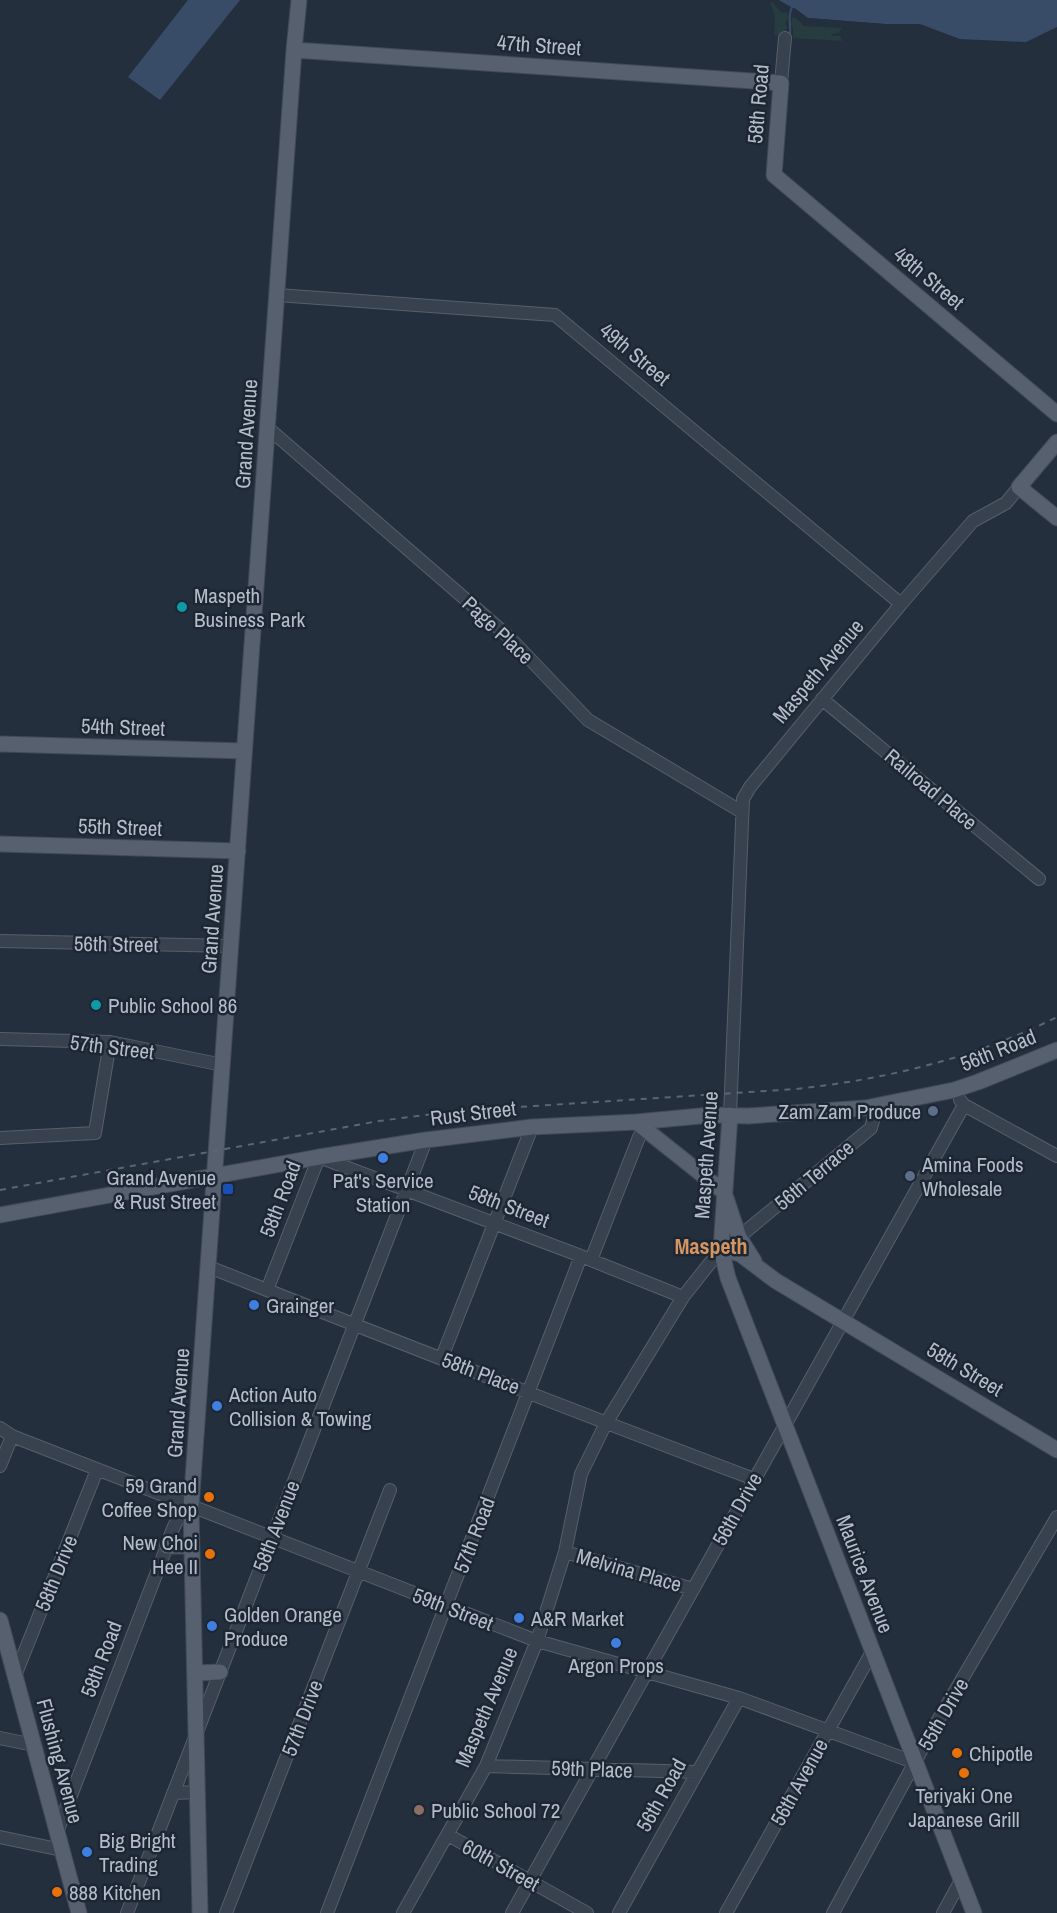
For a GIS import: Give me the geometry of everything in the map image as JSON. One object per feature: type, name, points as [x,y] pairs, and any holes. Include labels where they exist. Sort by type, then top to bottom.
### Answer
[{"type":"main road","name":"Grand Avenue","points":[[200,1913],[192,1507],[299,0]]},
{"type":"main road","name":"47th Street","points":[[294,50],[781,83]]},
{"type":"main road","name":"58th Road","points":[[774,175],[781,83]]},
{"type":"main road","name":"48th Street","points":[[774,175],[1057,414]]},
{"type":"main road","name":"Maspeth Avenue","points":[[1019,487],[1057,442]]},
{"type":"main road","points":[[1019,487],[1057,518]]},
{"type":"main road","name":"54th Street","points":[[0,744],[244,751]]},
{"type":"main road","name":"55th Street","points":[[0,844],[238,851]]},
{"type":"main road","name":"56th Road","points":[[954,1090],[1057,1050]]},
{"type":"main road","name":"Rust Street","points":[[0,1215],[215,1175],[426,1140],[532,1127],[611,1123],[638,1129],[711,1115],[865,1108],[954,1090]]},
{"type":"main road","name":"Maspeth Avenue","points":[[721,1249],[730,1115]]},
{"type":"main road","points":[[638,1129],[673,1152],[724,1192]]},
{"type":"main road","name":"58th Street","points":[[724,1192],[740,1237],[759,1268]]},
{"type":"main road","name":"58th Street","points":[[721,1249],[740,1254],[776,1281],[1057,1450]]},
{"type":"main road","name":"Maurice Avenue","points":[[721,1249],[728,1278],[784,1425],[974,1913]]},
{"type":"main road","points":[[167,1546],[192,1546]]},
{"type":"main road","name":"Flushing Avenue","points":[[0,1620],[79,1913]]},
{"type":"main road","points":[[195,1673],[220,1672]]},
{"type":"street","name":"58th Road","points":[[781,83],[785,38]]},
{"type":"street","name":"49th Street","points":[[277,295],[555,315],[902,604]]},
{"type":"street","name":"Page Place","points":[[268,428],[509,637],[588,720],[742,812]]},
{"type":"street","name":"Maspeth Avenue","points":[[730,1115],[744,799],[750,787],[822,699],[973,521],[1006,503],[1019,487]]},
{"type":"street","name":"Railroad Place","points":[[822,699],[1039,879]]},
{"type":"street","name":"56th Street","points":[[0,941],[232,946]]},
{"type":"street","name":"57th Street","points":[[0,1039],[110,1042],[223,1065]]},
{"type":"street","points":[[0,1138],[94,1133],[110,1042]]},
{"type":"street","points":[[954,1090],[963,1105],[1057,1156]]},
{"type":"street","name":"56th Drive","points":[[512,1913],[963,1105]]},
{"type":"street","name":"56th Terrace","points":[[740,1237],[871,1128],[878,1106]]},
{"type":"street","points":[[442,1358],[532,1127]]},
{"type":"street","name":"57th Road","points":[[327,1913],[529,1391],[638,1129]]},
{"type":"street","name":"58th Avenue","points":[[127,1913],[426,1140]]},
{"type":"street","name":"58th Road","points":[[267,1290],[319,1157]]},
{"type":"street","name":"58th Street","points":[[319,1157],[586,1258],[682,1297]]},
{"type":"street","name":"Maspeth Avenue","points":[[403,1913],[486,1766],[537,1641],[565,1552],[581,1474],[606,1423],[682,1297],[721,1249]]},
{"type":"street","name":"58th Place","points":[[209,1267],[754,1479]]},
{"type":"street","name":"59th Street","points":[[0,1428],[12,1436],[97,1470],[537,1641],[739,1698],[916,1763]]},
{"type":"street","points":[[0,1466],[12,1436]]},
{"type":"street","name":"58th Drive","points":[[15,1676],[97,1470]]},
{"type":"street","name":"57th Drive","points":[[226,1913],[390,1490]]},
{"type":"street","name":"58th Road","points":[[57,1832],[171,1534],[180,1514],[192,1507]]},
{"type":"street","name":"55th Drive","points":[[833,1913],[934,1727],[1057,1517]]},
{"type":"street","name":"Melvina Place","points":[[565,1552],[693,1588]]},
{"type":"street","name":"56th Avenue","points":[[726,1913],[872,1652]]},
{"type":"street","name":"56th Road","points":[[619,1913],[739,1698]]},
{"type":"street","points":[[0,1738],[34,1745]]},
{"type":"street","name":"59th Place","points":[[486,1766],[698,1772]]},
{"type":"street","points":[[173,1793],[197,1792]]},
{"type":"street","name":"60th Street","points":[[448,1835],[586,1913]]},
{"type":"street","points":[[0,1836],[62,1850]]},
{"type":"street","points":[[943,1913],[962,1880]]},
{"type":"green space","points":[[772,2],[782,13],[787,12],[784,37],[774,35],[774,14],[770,3]]},
{"type":"green space","points":[[792,17],[804,26],[842,28],[838,33],[831,34],[840,36],[842,41],[793,38]]},
{"type":"water","points":[[188,0],[240,0],[160,100],[128,77]]},
{"type":"water","points":[[779,0],[1057,0],[1057,27],[1026,42],[960,39],[920,24],[885,24],[808,18]]},
{"type":"pier","points":[[776,0],[796,9],[808,18],[885,24],[883,27],[807,21]]},
{"type":"waterway","points":[[788,37],[790,35],[790,12],[793,5]]},
{"type":"railway","points":[[0,1190],[379,1121],[457,1111],[830,1085],[930,1065],[994,1044],[1057,1017]]},
{"type":"place","name":"Maspeth Business Park","points":[[182,607]]},
{"type":"place","name":"Public School 86","points":[[96,1005]]},
{"type":"place","name":"Zam Zam Produce","points":[[933,1111]]},
{"type":"place","name":"Pat's Service Station","points":[[383,1158]]},
{"type":"place","name":"Amina Foods Wholesale","points":[[910,1176]]},
{"type":"place","name":"Grand Avenue & Rust Street","points":[[228,1189]]},
{"type":"place","name":"Grainger","points":[[254,1305]]},
{"type":"place","name":"Action Auto Collision & Towing","points":[[217,1406]]},
{"type":"place","name":"59 Grand Coffee Shop","points":[[209,1497]]},
{"type":"place","name":"New Choi Hee II","points":[[210,1554]]},
{"type":"place","name":"A&R Market","points":[[519,1618]]},
{"type":"place","name":"Golden Orange Produce","points":[[212,1626]]},
{"type":"place","name":"Argon Props","points":[[616,1643]]},
{"type":"place","name":"Chipotle","points":[[957,1753]]},
{"type":"place","name":"Teriyaki One Japanese Grill","points":[[964,1773]]},
{"type":"place","name":"Public School 72","points":[[419,1810]]},
{"type":"place","name":"Big Bright Trading","points":[[87,1852]]},
{"type":"place","name":"888 Kitchen","points":[[57,1892]]},
{"type":"district","name":"Maspeth","points":[[711,1246]]}]
